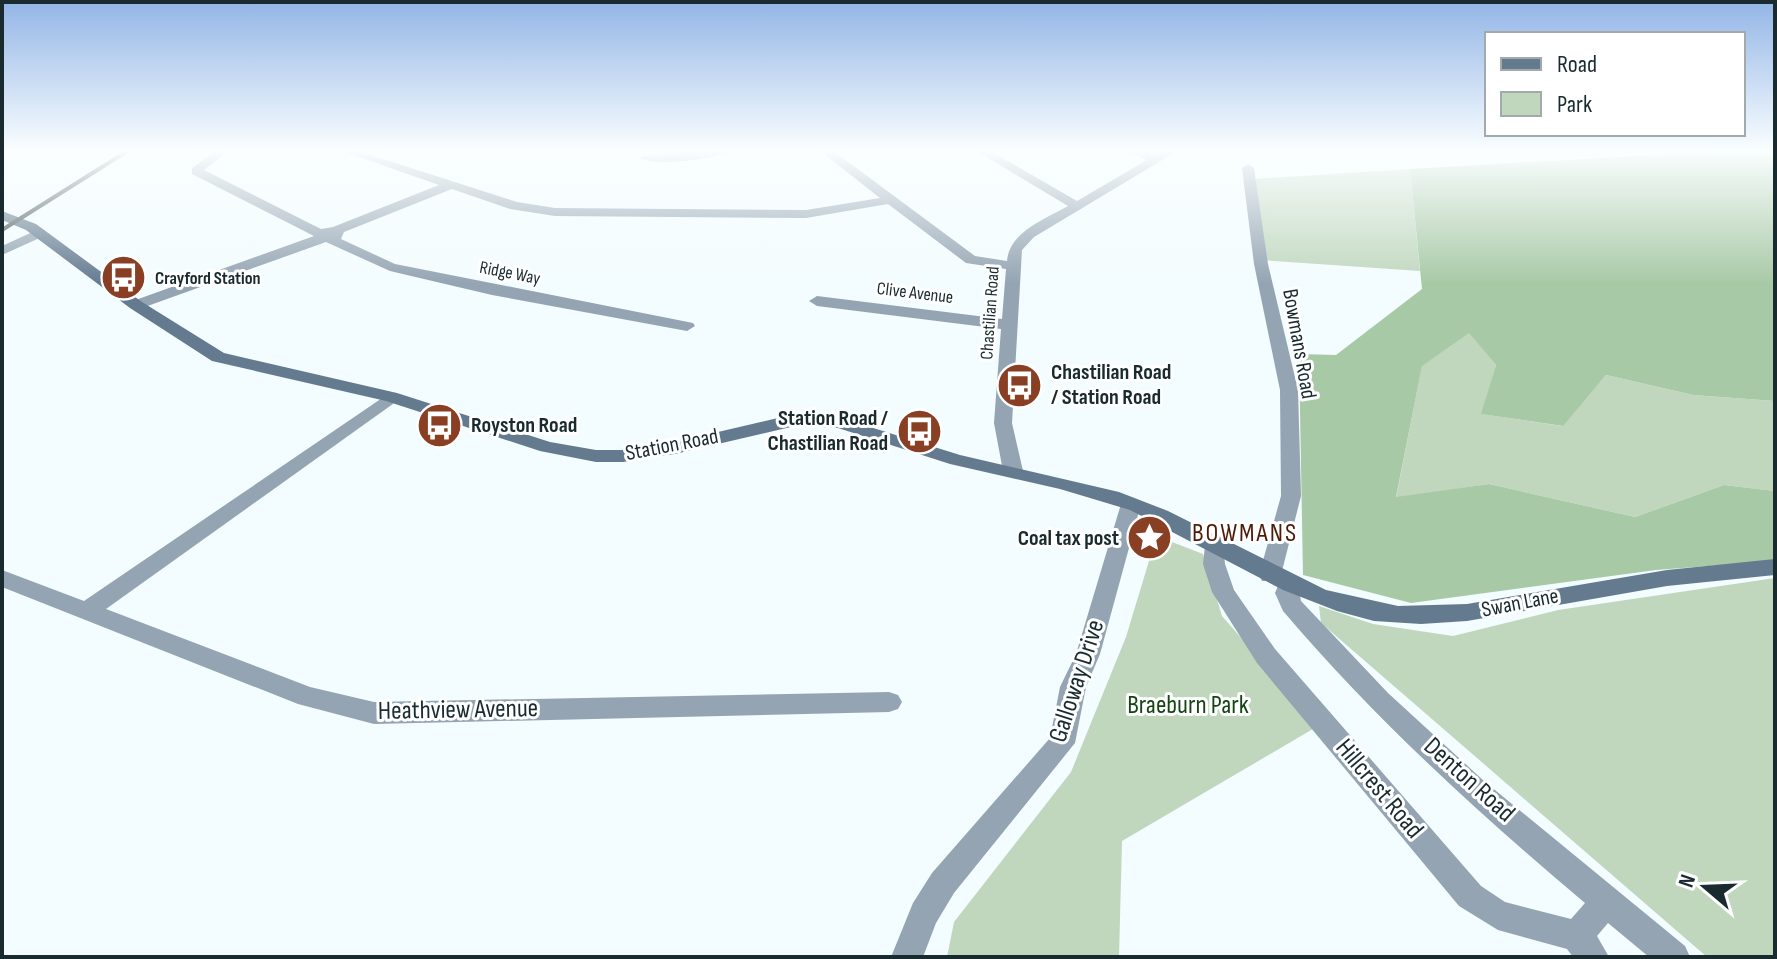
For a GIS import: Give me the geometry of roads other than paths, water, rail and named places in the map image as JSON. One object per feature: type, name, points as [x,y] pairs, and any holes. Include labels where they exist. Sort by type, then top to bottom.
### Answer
[{"type":"street","name":"Ridge Way","points":[[243,195],[390,267],[492,290],[687,326]]},
{"type":"street","points":[[136,305],[325,236],[427,195]]},
{"type":"street","points":[[481,195],[526,209],[555,212],[806,214],[894,199]]},
{"type":"street","points":[[888,195],[971,260],[1014,266]]},
{"type":"street","points":[[1058,195],[1077,206]]},
{"type":"street","name":"Chastilian Road","points":[[1013,471],[1003,423],[1015,249],[1029,234],[1096,195]]},
{"type":"street","name":"Bowmans Road","points":[[1252,195],[1261,264],[1289,390],[1291,496],[1280,580]]},
{"type":"street","name":"Station Road","points":[[2,215],[35,230],[136,305],[218,357],[391,397],[547,447],[596,456],[650,453],[771,424],[817,418],[855,424],[956,459],[1013,471],[1131,504],[1214,542],[1280,580]]},
{"type":"street","points":[[2,251],[35,230]]},
{"type":"street","name":"Clive Avenue","points":[[817,301],[1008,325]]},
{"type":"street","points":[[85,612],[391,397]]},
{"type":"street","name":"Galloway Drive","points":[[907,957],[924,914],[943,883],[1065,738],[1073,687],[1088,654],[1131,504]]},
{"type":"street","name":"Hillcrest Road","points":[[1214,542],[1214,564],[1223,592],[1266,656],[1470,896],[1498,915],[1585,947],[1607,901]]},
{"type":"street","name":"Swan Lane","points":[[1280,580],[1374,612],[1439,616],[1609,587],[1775,567]]},
{"type":"street","name":"Heathview Avenue","points":[[2,578],[307,697],[374,713],[889,702]]},
{"type":"street","name":"Denton Road","points":[[1280,580],[1291,605],[1447,763],[1674,957]]},
{"type":"railway","points":[[2,230],[58,195]]},
{"type":"place","name":"Crayford Station","points":[[124,278]]},
{"type":"place","name":"Chastilian Road / Station Road","points":[[1020,385]]},
{"type":"place","name":"Royston Road","points":[[440,425]]},
{"type":"place","name":"Station Road / Chastilian Road","points":[[919,431]]},
{"type":"place","name":"Coal tax post","points":[[1150,538]]},
{"type":"district","name":"BOWMANS","points":[[1245,533]]},
{"type":"park label","name":"Braeburn Park","points":[[1188,705]]}]
